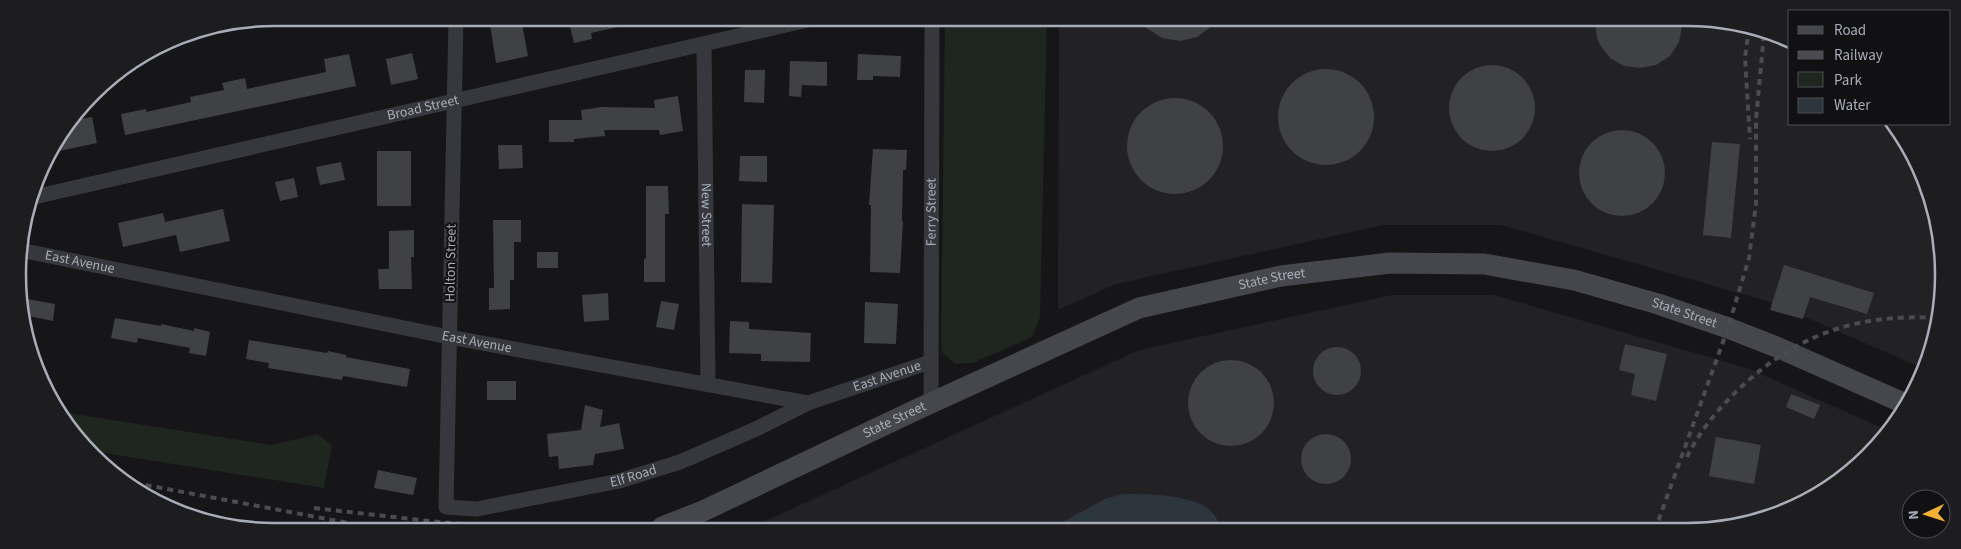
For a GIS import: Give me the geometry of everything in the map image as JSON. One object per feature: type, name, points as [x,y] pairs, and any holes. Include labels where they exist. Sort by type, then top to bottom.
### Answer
[{"type":"street","name":"Holton Street","points":[[446,507],[456,26]]},
{"type":"street","name":"Broad Street","points":[[39,196],[783,26]]},
{"type":"street","name":"Ferry Street","points":[[931,403],[932,26]]},
{"type":"street","name":"New Street","points":[[704,45],[708,384]]},
{"type":"street","name":"East Avenue","points":[[27,252],[449,337],[808,403],[930,362]]},
{"type":"street","name":"State Street","points":[[672,523],[703,511],[931,403],[1139,308],[1281,276],[1390,263],[1484,264],[1574,280],[1658,304],[1728,328],[1900,401]]},
{"type":"street","name":"Elf Road","points":[[446,507],[477,508],[618,481],[680,462],[756,429],[808,403]]},
{"type":"shaded area","points":[[1059,26],[1686,26],[1719,28],[1766,39],[1788,48],[1788,125],[1884,125],[1901,150],[1922,195],[1933,242],[1935,274],[1930,323],[1917,366],[1773,303],[1501,225],[1383,225],[1116,284],[1058,310]]},
{"type":"shaded area","points":[[1392,295],[1494,295],[1747,368],[1882,428],[1850,461],[1811,489],[1766,510],[1719,521],[1686,523],[761,523],[1139,350]]},
{"type":"green space","points":[[945,26],[1047,26],[1040,317],[1032,337],[973,363],[955,364],[942,352]]},
{"type":"green space","points":[[69,413],[272,445],[317,434],[332,445],[324,488],[102,453]]},
{"type":"water","points":[[1123,494],[1149,494],[1180,498],[1207,508],[1215,516],[1217,523],[1061,523],[1105,499]]},
{"type":"building","points":[[490,26],[522,26],[528,56],[496,63]]},
{"type":"building","points":[[570,26],[622,26],[591,33],[592,39],[574,43]]},
{"type":"building","points":[[1143,26],[1212,26],[1197,37],[1180,41],[1162,38]]},
{"type":"building","points":[[1596,26],[1682,26],[1679,42],[1670,56],[1656,65],[1640,68],[1624,66],[1610,58],[1597,38]]},
{"type":"building","points":[[412,53],[418,79],[391,85],[386,59]]},
{"type":"building","points":[[349,54],[356,86],[125,135],[121,114],[146,109],[146,112],[191,102],[190,97],[224,90],[222,83],[245,78],[247,89],[326,72],[324,59]]},
{"type":"building","points":[[858,54],[901,56],[900,77],[873,76],[873,80],[857,80]]},
{"type":"building","points":[[790,61],[827,62],[827,86],[802,85],[801,97],[789,96]]},
{"type":"building","points":[[1484,65],[1500,65],[1509,68],[1523,77],[1532,91],[1535,108],[1532,125],[1523,139],[1509,148],[1500,151],[1484,151],[1468,144],[1456,132],[1449,116],[1449,100],[1456,84],[1468,72]]},
{"type":"building","points":[[1326,69],[1344,73],[1360,83],[1370,99],[1374,117],[1370,135],[1360,151],[1344,161],[1326,165],[1308,161],[1292,151],[1282,135],[1278,117],[1282,99],[1292,83],[1308,73]]},
{"type":"building","points":[[745,70],[765,70],[764,103],[744,102]]},
{"type":"building","points":[[678,96],[683,131],[660,135],[659,130],[604,130],[605,136],[574,139],[574,142],[549,142],[549,120],[582,120],[581,110],[602,107],[655,108],[654,100]]},
{"type":"building","points":[[1175,98],[1193,102],[1209,112],[1219,128],[1223,146],[1219,164],[1209,180],[1193,190],[1175,194],[1157,190],[1141,180],[1131,164],[1127,146],[1131,128],[1141,112],[1157,102]]},
{"type":"building","points":[[92,117],[97,143],[59,151],[68,137],[81,119]]},
{"type":"building","points":[[1614,130],[1630,130],[1639,133],[1653,142],[1662,156],[1665,173],[1662,190],[1653,204],[1639,213],[1630,216],[1614,216],[1598,209],[1586,197],[1579,181],[1579,165],[1586,149],[1598,137]]},
{"type":"building","points":[[1712,142],[1740,144],[1731,238],[1703,235]]},
{"type":"building","points":[[498,145],[522,145],[523,168],[499,169]]},
{"type":"building","points":[[873,149],[907,150],[906,170],[903,170],[900,273],[870,272],[871,205],[869,205]]},
{"type":"building","points":[[377,151],[411,151],[411,206],[377,206]]},
{"type":"building","points":[[740,156],[767,156],[767,182],[739,181]]},
{"type":"building","points":[[341,162],[345,180],[320,185],[316,167]]},
{"type":"building","points":[[294,178],[298,197],[280,201],[275,182]]},
{"type":"building","points":[[646,186],[668,186],[669,214],[665,214],[665,282],[644,282]]},
{"type":"building","points":[[742,204],[774,205],[772,283],[741,282]]},
{"type":"building","points":[[223,209],[230,241],[180,252],[176,235],[123,247],[118,223],[163,213],[165,222]]},
{"type":"building","points":[[493,220],[521,220],[521,242],[514,242],[514,280],[510,280],[510,309],[489,310],[489,288],[494,288]]},
{"type":"building","points":[[414,230],[414,257],[411,257],[412,289],[379,289],[378,269],[389,269],[389,231]]},
{"type":"building","points":[[537,252],[558,252],[558,268],[537,268]]},
{"type":"building","points":[[1784,265],[1874,293],[1867,314],[1810,297],[1803,319],[1770,310]]},
{"type":"building","points":[[608,293],[609,320],[584,322],[582,295]]},
{"type":"building","points":[[28,299],[55,304],[53,321],[30,316]]},
{"type":"building","points":[[661,301],[679,304],[674,330],[656,327]]},
{"type":"building","points":[[865,302],[898,304],[896,344],[864,343]]},
{"type":"building","points":[[115,318],[161,326],[161,324],[194,331],[194,328],[210,332],[206,356],[189,353],[190,348],[138,338],[137,343],[111,338]]},
{"type":"building","points":[[730,321],[749,322],[749,329],[811,333],[810,362],[761,361],[761,354],[729,353]]},
{"type":"building","points":[[249,340],[327,353],[328,351],[346,355],[346,357],[410,369],[407,387],[343,376],[342,380],[268,368],[269,363],[246,359]]},
{"type":"building","points":[[1625,344],[1667,354],[1656,401],[1631,395],[1635,374],[1619,370]]},
{"type":"building","points":[[1337,347],[1346,349],[1354,354],[1359,362],[1361,371],[1359,380],[1354,388],[1346,393],[1337,395],[1328,393],[1320,388],[1315,380],[1313,371],[1315,362],[1320,354],[1328,349]]},
{"type":"building","points":[[1223,360],[1239,360],[1248,363],[1262,372],[1271,386],[1274,403],[1271,420],[1262,434],[1248,443],[1239,446],[1223,446],[1207,439],[1195,427],[1188,411],[1188,395],[1195,379],[1207,367]]},
{"type":"building","points":[[487,381],[516,381],[516,400],[487,400]]},
{"type":"building","points":[[1791,394],[1820,405],[1814,419],[1786,407]]},
{"type":"building","points":[[585,405],[603,410],[600,427],[619,423],[624,449],[595,454],[593,465],[559,469],[558,456],[549,457],[547,434],[581,430]]},
{"type":"building","points":[[1331,434],[1344,441],[1350,449],[1350,469],[1344,477],[1336,483],[1321,484],[1308,477],[1302,469],[1301,454],[1308,441],[1316,435]]},
{"type":"building","points":[[1716,437],[1761,445],[1754,484],[1709,476]]},
{"type":"building","points":[[378,470],[417,478],[413,495],[374,488]]},
{"type":"railway","points":[[1748,34],[1745,58],[1750,139]]},
{"type":"railway","points":[[1656,523],[1728,328],[1749,258],[1756,204],[1756,119],[1764,38]]},
{"type":"railway","points":[[1687,457],[1697,439],[1723,405],[1760,371],[1783,354],[1806,341],[1830,331],[1856,324],[1882,319],[1931,318]]},
{"type":"railway","points":[[143,484],[349,523]]},
{"type":"railway","points":[[314,508],[451,523]]}]
